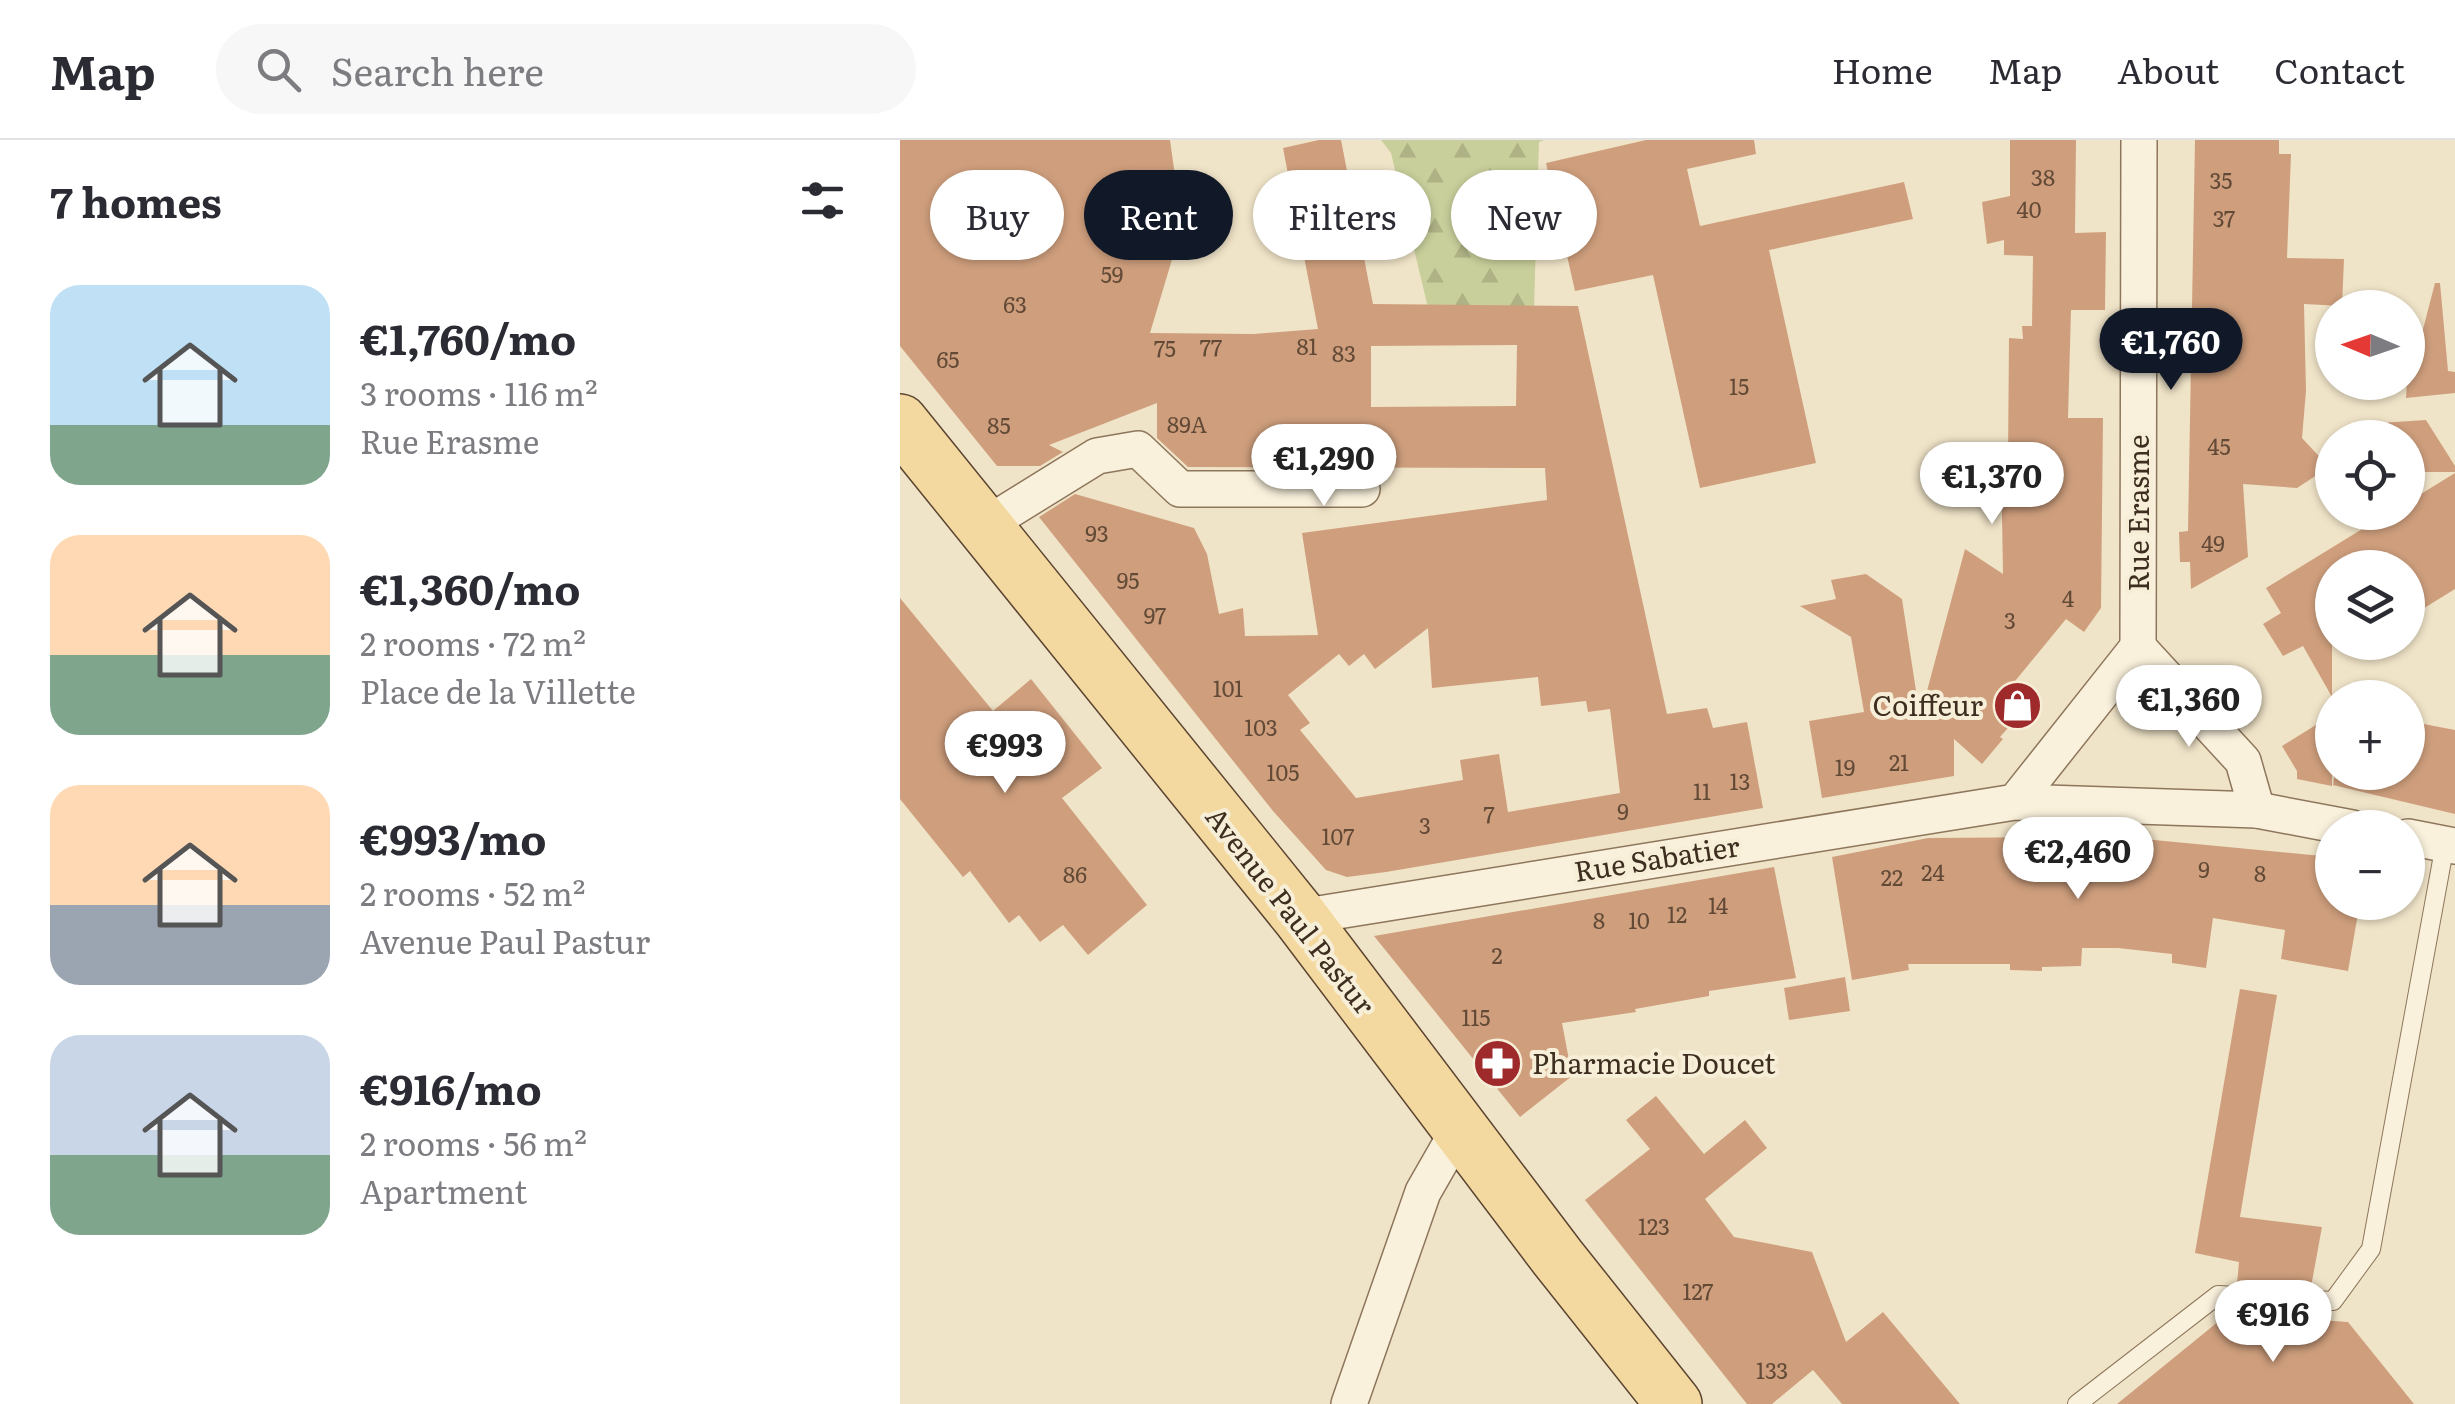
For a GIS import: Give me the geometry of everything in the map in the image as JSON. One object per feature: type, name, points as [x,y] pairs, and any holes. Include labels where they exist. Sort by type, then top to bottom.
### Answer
[{"type":"main road","name":"Avenue Paul Pastur","points":[[900,422],[1300,917],[1674,1404]]},
{"type":"street","name":"Rue Erasme","points":[[2138,647],[2139,140]]},
{"type":"street","points":[[984,526],[1097,456],[1138,449],[1180,488],[1362,489]]},
{"type":"street","points":[[2014,802],[2138,647],[2243,761],[2257,810]]},
{"type":"street","name":"Rue Sabatier","points":[[1300,917],[2014,802],[2257,810],[2315,821]]},
{"type":"street","points":[[2425,841],[2450,845]]},
{"type":"street","points":[[1349,1404],[1423,1192],[1460,1130]]},
{"type":"lane","points":[[2078,1404],[2218,1295],[2332,1301],[2371,1250],[2450,845]]},
{"type":"green space","points":[[1381,140],[1544,140],[1539,142],[1538,170],[1451,170],[1451,260],[1535,260],[1534,309],[1429,312],[1417,260],[1431,260],[1431,170],[1395,170],[1391,153]]},
{"type":"building","points":[[900,140],[1170,140],[1174,170],[1084,170],[1084,260],[1172,260],[1150,333],[1254,334],[1318,329],[1305,260],[1364,260],[1373,304],[1578,306],[1667,714],[1707,708],[1713,728],[1747,722],[1763,808],[1386,872],[1347,877],[1326,870],[1273,811],[1039,517],[1075,494],[1194,528],[1207,554],[1219,614],[1243,608],[1245,636],[1318,635],[1302,533],[1547,500],[1545,468],[1188,467],[1157,438],[1157,403],[1049,445],[1063,452],[1040,466],[997,466],[900,346]],"holes":[[[1517,345],[1516,406],[1371,407],[1371,346]],[[1428,628],[1432,688],[1538,677],[1541,706],[1586,701],[1588,712],[1610,709],[1620,793],[1508,812],[1499,754],[1460,760],[1463,780],[1356,798],[1300,730],[1310,723],[1288,695],[1339,654],[1349,666],[1364,654],[1375,669]]]},
{"type":"building","points":[[1319,140],[1341,140],[1347,170],[1287,170],[1283,148]]},
{"type":"building","points":[[1646,140],[1754,140],[1756,154],[1687,169],[1700,226],[1904,182],[1913,219],[1769,250],[1816,463],[1700,488],[1653,275],[1575,291],[1568,260],[1597,260],[1597,170],[1548,170],[1546,163]]},
{"type":"building","points":[[2010,140],[2076,140],[2075,233],[2106,232],[2105,310],[2071,310],[2068,418],[2103,418],[2101,608],[2084,632],[2066,619],[2011,686],[2030,703],[1982,764],[1954,739],[1954,776],[1822,798],[1809,721],[1864,712],[1851,637],[1800,606],[1836,599],[1831,580],[1866,574],[1902,599],[1920,717],[1965,549],[2003,574],[2001,458],[2008,458],[2009,338],[2023,339],[2022,326],[2032,326],[2033,256],[2004,255],[2004,240],[1987,244],[1982,202],[2010,196]]},
{"type":"building","points":[[2195,140],[2279,140],[2279,154],[2291,154],[2287,258],[2344,259],[2343,290],[2315,290],[2315,305],[2304,304],[2306,391],[2302,438],[2315,452],[2315,476],[2297,488],[2243,484],[2248,557],[2191,589],[2190,562],[2180,562],[2179,532],[2188,531]]},
{"type":"building","points":[[2435,283],[2440,283],[2448,371],[2455,372],[2455,393],[2425,396],[2425,322]]},
{"type":"building","points":[[2425,420],[2455,466],[2455,472],[2425,472]]},
{"type":"building","points":[[2455,473],[2455,589],[2425,608],[2425,550],[2328,550],[2361,530],[2425,530],[2425,492]]},
{"type":"building","points":[[2315,558],[2315,660],[2332,660],[2332,680],[2322,680],[2303,646],[2283,656],[2263,624],[2281,613],[2266,588]]},
{"type":"building","points":[[900,598],[993,711],[1031,679],[1102,768],[1062,798],[1147,905],[1088,955],[1063,925],[1040,942],[1019,915],[1009,923],[970,871],[963,877],[900,799]]},
{"type":"building","points":[[2425,724],[2455,730],[2455,814],[2354,790],[2425,790]]},
{"type":"building","points":[[2315,726],[2315,783],[2297,779],[2297,771],[2282,746]]},
{"type":"building","points":[[1928,838],[2154,840],[2315,855],[2315,920],[2357,920],[2348,971],[2281,959],[2285,930],[2213,918],[2206,968],[2172,963],[2172,954],[2082,948],[2081,966],[2042,967],[2042,971],[2010,970],[2010,964],[1908,964],[1909,970],[1852,980],[1832,857]]},
{"type":"building","points":[[1774,867],[1796,978],[1709,991],[1709,996],[1635,1009],[1636,1012],[1562,1023],[1572,1076],[1520,1117],[1374,936]]},
{"type":"building","points":[[1845,977],[1850,1011],[1789,1020],[1784,988]]},
{"type":"building","points":[[2240,989],[2277,995],[2240,1217],[2322,1227],[2311,1287],[2237,1284],[2239,1262],[2195,1253]]},
{"type":"building","points":[[1656,1096],[1704,1154],[1745,1120],[1767,1148],[1705,1199],[1734,1237],[1812,1252],[1846,1342],[1883,1312],[1960,1404],[1842,1404],[1813,1370],[1772,1404],[1747,1404],[1585,1200],[1650,1149],[1626,1120]]},
{"type":"building","points":[[2235,1308],[2307,1312],[2306,1319],[2348,1322],[2414,1404],[2117,1404]]},
{"type":"place","name":"Coiffeur","points":[[2018,706]]},
{"type":"place","name":"Pharmacie Doucet","points":[[1497,1064]]}]
